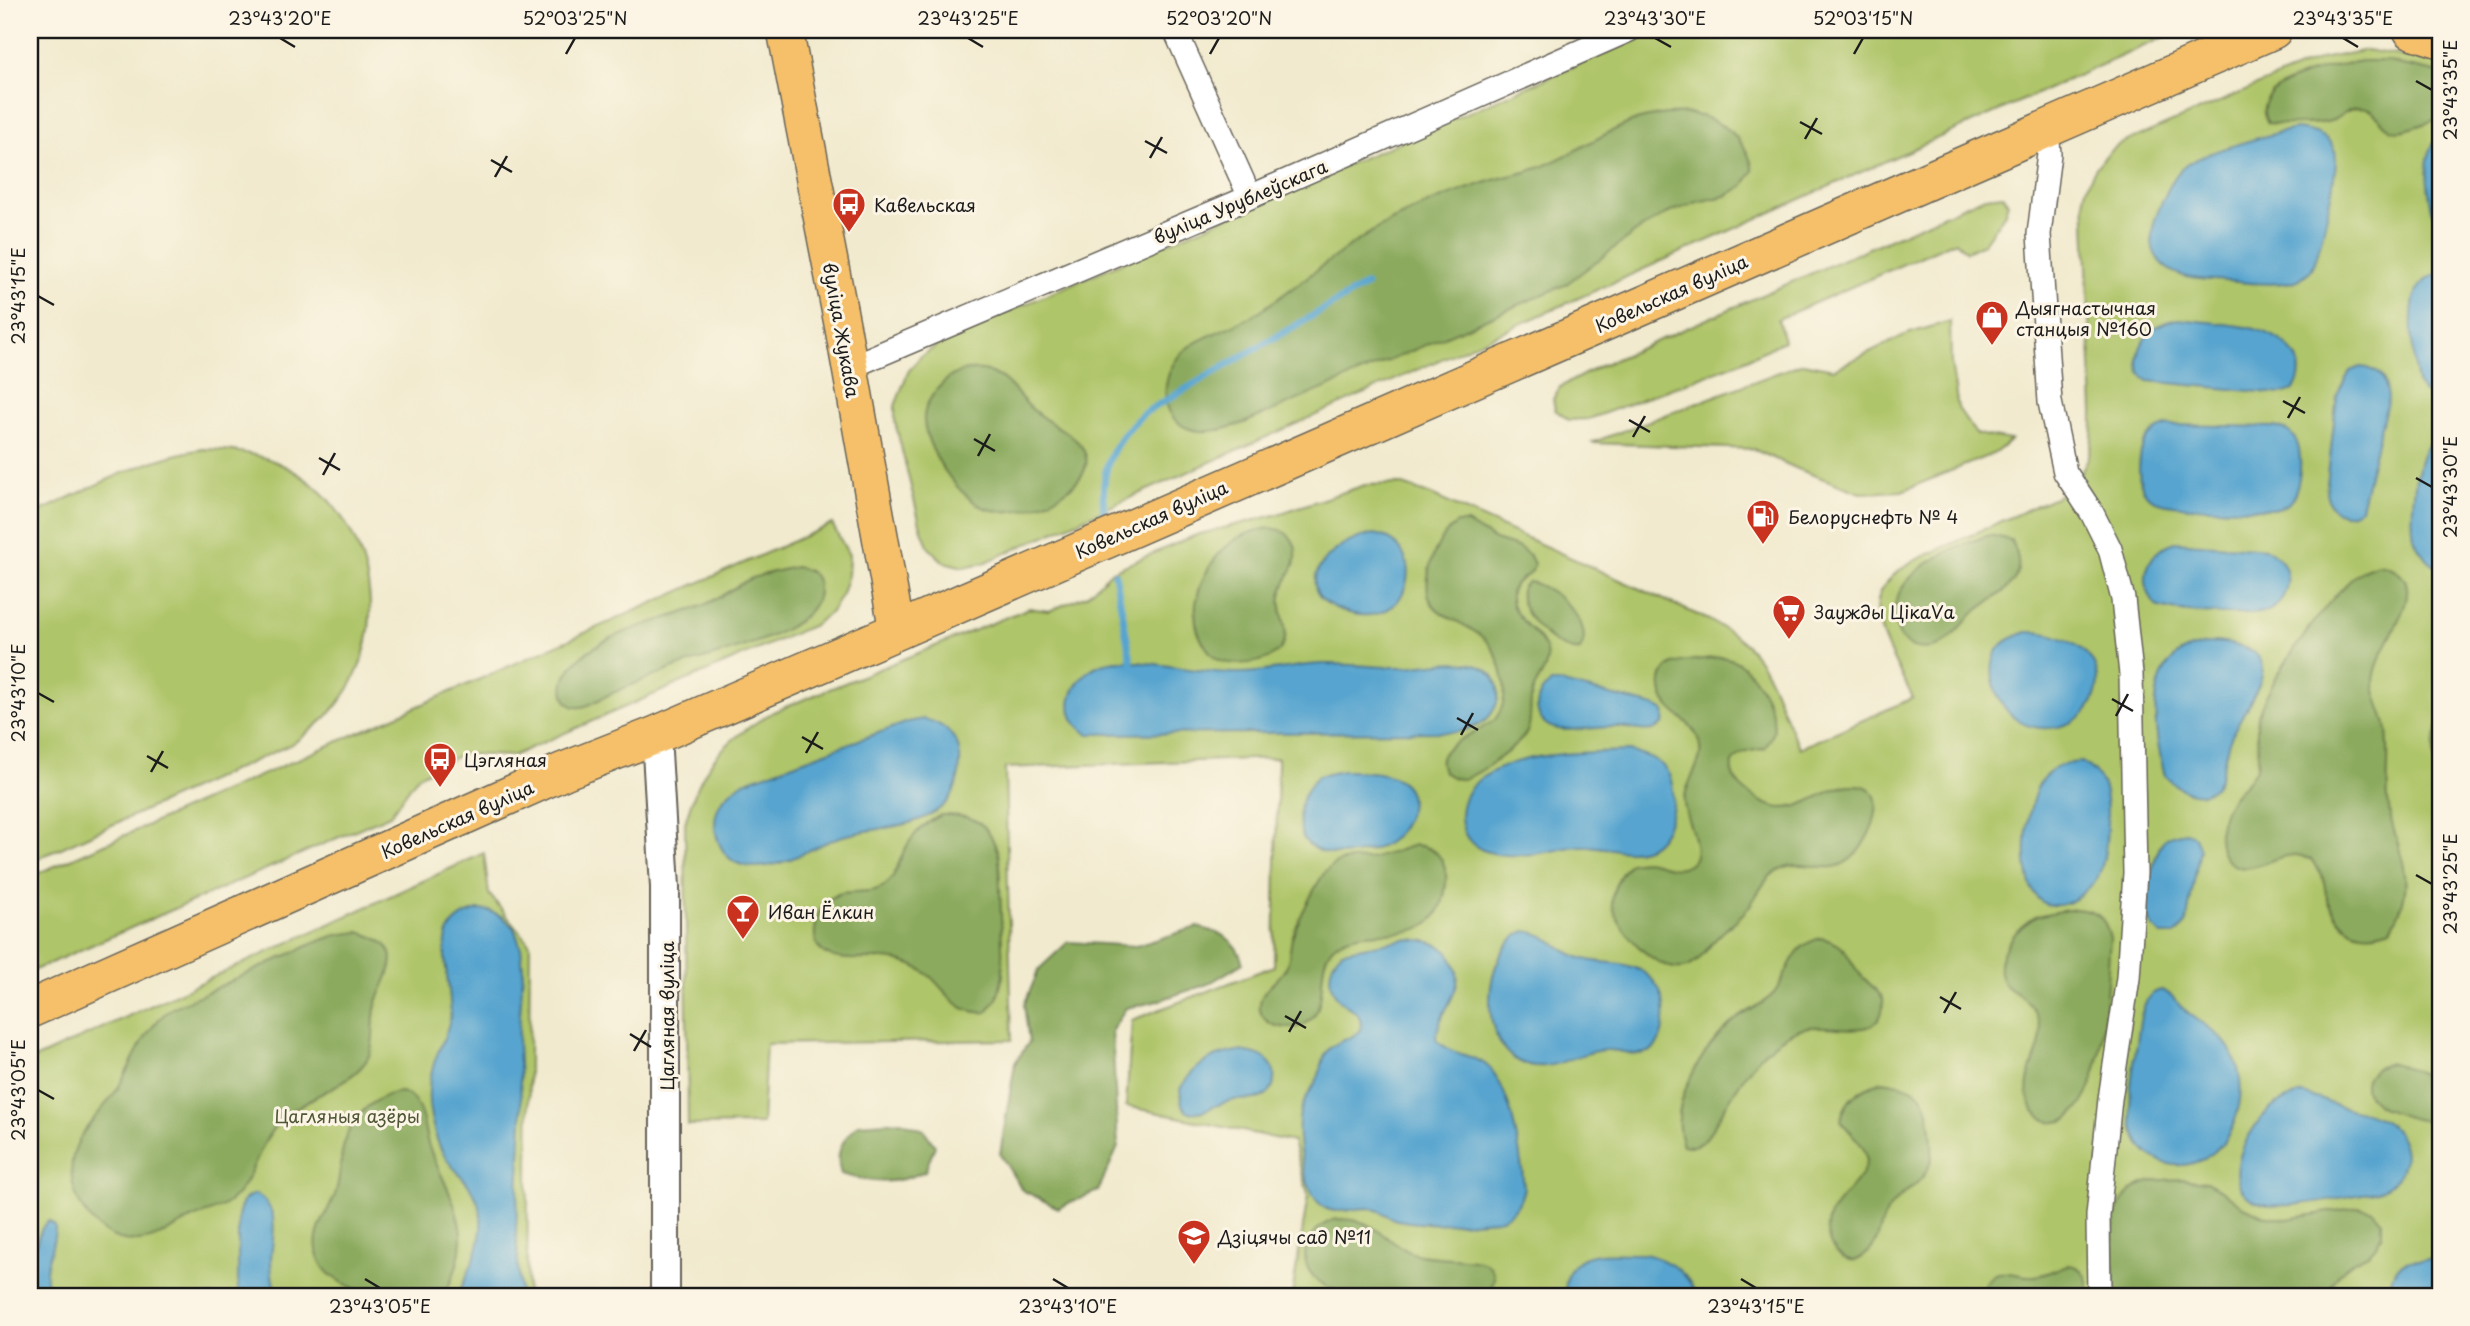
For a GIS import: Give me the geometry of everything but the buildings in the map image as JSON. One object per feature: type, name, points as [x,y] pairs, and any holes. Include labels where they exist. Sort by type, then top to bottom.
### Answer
[{"type":"highway","name":"Ковельская вуліца","points":[[30,1009],[564,771],[656,736],[2273,30]]},
{"type":"highway","points":[[2412,30],[2440,39]]},
{"type":"main road","name":"вуліца Жукава","points":[[785,30],[843,329],[897,631]]},
{"type":"street","points":[[1175,30],[1250,197]]},
{"type":"street","name":"вуліца Урублеўскага","points":[[848,368],[1250,197],[1620,31]]},
{"type":"street","points":[[2048,129],[2049,154],[2039,234],[2050,402],[2065,472],[2092,513],[2110,549],[2123,599],[2131,674],[2135,873],[2128,978],[2110,1099],[2098,1216],[2099,1296]]},
{"type":"street","name":"Цагляная вуліца","points":[[656,736],[665,887],[666,1296]]},
{"type":"green space","points":[[1658,30],[2180,30],[984,563],[963,567],[944,562],[929,548],[921,528],[895,422],[895,406],[908,372],[920,357],[952,336]]},
{"type":"green space","points":[[2367,50],[2440,63],[2440,1296],[1292,1296],[1308,1195],[1293,1142],[1126,1106],[1132,1020],[1274,966],[1278,758],[1005,768],[1012,1040],[766,1044],[762,1124],[688,1125],[685,823],[706,770],[727,745],[755,723],[773,712],[1029,608],[1049,611],[1087,595],[1112,571],[1196,535],[1275,515],[1365,485],[1400,484],[1429,494],[1709,620],[1731,633],[1759,660],[1800,748],[1913,698],[1886,644],[1878,614],[1882,589],[1891,577],[1911,562],[2066,492],[2086,464],[2091,447],[2093,412],[2084,196],[2089,180],[2100,162],[2118,145],[2320,59]]},
{"type":"green space","points":[[2361,61],[2385,61],[2440,73],[2440,119],[2398,131],[2384,124],[2374,113],[2357,108],[2328,122],[2268,123],[2264,109],[2268,97],[2280,87],[2314,72]]},
{"type":"green space","points":[[1665,114],[1703,117],[1724,126],[1732,133],[1746,150],[1753,171],[1743,186],[1726,196],[1697,202],[1666,214],[1636,232],[1565,285],[1244,423],[1216,430],[1194,430],[1177,421],[1170,412],[1166,401],[1168,378],[1172,366],[1187,348],[1258,312],[1365,236],[1438,200],[1538,168],[1634,121]]},
{"type":"green space","points":[[2003,195],[2008,203],[2004,215],[1983,244],[1966,252],[1956,241],[1778,319],[1784,341],[1741,362],[1589,419],[1569,420],[1555,410],[1553,399],[1560,387],[1598,367],[1985,197]]},
{"type":"green space","points":[[1950,321],[1951,363],[1958,408],[1976,434],[2011,440],[1995,453],[1902,491],[1861,493],[1753,449],[1591,443],[1803,363],[1834,369],[1907,334]]},
{"type":"green space","points":[[968,370],[984,370],[1003,379],[1032,409],[1079,443],[1086,460],[1084,470],[1069,489],[1035,507],[1002,512],[977,504],[945,471],[936,457],[925,429],[925,410],[932,396],[950,377]]},
{"type":"green space","points":[[203,449],[241,452],[276,462],[309,482],[335,508],[354,539],[366,574],[370,610],[366,646],[353,681],[331,712],[294,743],[30,862],[30,516],[136,468],[180,453]]},
{"type":"green space","points":[[1457,523],[1467,523],[1495,540],[1520,548],[1530,556],[1534,564],[1532,571],[1514,586],[1512,603],[1521,619],[1541,641],[1547,657],[1546,666],[1532,696],[1530,722],[1523,738],[1496,761],[1459,779],[1443,770],[1441,760],[1444,752],[1496,718],[1503,703],[1504,688],[1500,666],[1489,644],[1469,628],[1438,610],[1428,593],[1431,562],[1435,551],[1444,536]]},
{"type":"green space","points":[[832,524],[849,555],[848,575],[842,594],[831,612],[814,625],[512,756],[462,754],[418,776],[390,815],[30,972],[30,877]]},
{"type":"green space","points":[[1271,528],[1286,533],[1296,549],[1295,562],[1281,596],[1286,633],[1282,646],[1277,653],[1259,661],[1239,664],[1221,661],[1213,656],[1199,635],[1196,607],[1203,580],[1218,556],[1232,542],[1259,530]]},
{"type":"green space","points":[[1990,535],[2011,540],[2017,555],[2016,577],[2010,585],[1973,614],[1943,644],[1927,649],[1906,643],[1896,626],[1894,608],[1899,592],[1924,566],[1957,547]]},
{"type":"green space","points":[[2378,564],[2398,571],[2406,582],[2407,597],[2376,668],[2374,684],[2386,725],[2388,800],[2403,864],[2405,893],[2391,929],[2361,933],[2345,926],[2333,911],[2323,878],[2311,859],[2297,855],[2286,856],[2241,868],[2223,856],[2219,833],[2222,817],[2229,803],[2256,769],[2257,719],[2276,678],[2304,635],[2350,580],[2363,570]]},
{"type":"green space","points":[[796,567],[808,571],[816,578],[818,586],[815,603],[803,618],[784,630],[735,650],[674,668],[585,706],[572,706],[566,701],[563,690],[567,674],[582,656],[595,647],[631,629],[706,604],[750,579]]},
{"type":"green space","points":[[1529,582],[1549,591],[1570,607],[1583,629],[1584,639],[1580,650],[1568,649],[1555,643],[1533,622],[1521,598],[1522,588]]},
{"type":"green space","points":[[1721,657],[1735,661],[1751,674],[1764,693],[1774,724],[1771,739],[1765,748],[1743,753],[1733,763],[1732,771],[1743,789],[1773,807],[1782,808],[1801,805],[1843,786],[1866,787],[1874,794],[1875,817],[1864,843],[1848,861],[1839,866],[1800,865],[1780,869],[1769,877],[1747,909],[1697,961],[1685,968],[1672,968],[1649,955],[1627,934],[1619,922],[1612,900],[1618,880],[1630,863],[1648,861],[1678,868],[1693,860],[1695,845],[1684,802],[1698,762],[1700,745],[1691,727],[1665,700],[1661,682],[1664,671],[1674,664]]},
{"type":"green space","points":[[2440,719],[2440,799],[2434,759]]},
{"type":"green space","points":[[941,815],[963,816],[979,823],[991,836],[999,857],[1003,976],[997,999],[987,1012],[974,1012],[955,1003],[933,979],[914,966],[891,960],[839,958],[821,950],[816,942],[816,921],[827,901],[837,895],[873,890],[886,884],[894,875],[913,837],[922,827]]},
{"type":"green space","points":[[1415,845],[1436,853],[1445,869],[1445,892],[1437,914],[1427,924],[1413,930],[1365,934],[1336,944],[1325,961],[1321,994],[1315,1014],[1301,1026],[1285,1028],[1269,1023],[1260,1011],[1262,997],[1284,970],[1294,932],[1308,901],[1329,868],[1338,862],[1375,858]]},
{"type":"green space","name":"Цагляныя азёры","points":[[484,853],[489,894],[530,944],[527,1296],[30,1296],[30,1061]]},
{"type":"green space","points":[[2075,909],[2099,916],[2108,931],[2110,938],[2105,1007],[2098,1059],[2088,1092],[2071,1116],[2055,1122],[2039,1116],[2030,1104],[2028,1096],[2028,1080],[2040,1042],[2040,1023],[2030,1004],[2002,980],[2000,962],[2008,943],[2030,920]]},
{"type":"green space","points":[[1197,927],[1226,937],[1236,947],[1243,963],[1208,984],[1154,1002],[1126,1008],[1112,1030],[1118,1147],[1098,1191],[1058,1208],[1022,1190],[1000,1154],[1015,1063],[1029,1042],[1024,1005],[1039,969],[1068,942],[1136,946]]},
{"type":"green space","points":[[359,932],[384,943],[392,957],[374,1013],[373,1042],[369,1056],[362,1066],[353,1075],[302,1104],[280,1121],[266,1140],[238,1193],[216,1210],[191,1219],[159,1236],[138,1241],[122,1240],[96,1225],[86,1214],[73,1186],[73,1156],[81,1137],[119,1086],[155,1024],[172,1008],[314,943],[336,935]]},
{"type":"green space","points":[[1821,938],[1842,947],[1860,974],[1883,998],[1881,1014],[1875,1023],[1865,1028],[1852,1029],[1809,1027],[1781,1038],[1744,1076],[1707,1137],[1696,1145],[1683,1145],[1679,1129],[1680,1112],[1684,1095],[1700,1060],[1734,1021],[1774,993],[1797,953]]},
{"type":"green space","points":[[2389,1063],[2440,1080],[2440,1123],[2395,1113],[2373,1101],[2367,1093],[2366,1080],[2373,1070]]},
{"type":"green space","points":[[1882,1081],[1913,1089],[1924,1100],[1929,1118],[1932,1157],[1922,1178],[1889,1209],[1874,1245],[1855,1261],[1843,1257],[1835,1250],[1827,1230],[1828,1219],[1857,1181],[1866,1161],[1861,1144],[1841,1120],[1850,1099]]},
{"type":"green space","points":[[401,1092],[409,1095],[420,1110],[429,1147],[459,1223],[459,1258],[444,1296],[365,1296],[332,1276],[322,1265],[316,1248],[318,1232],[335,1195],[343,1148],[350,1128],[372,1104],[381,1098]]},
{"type":"green space","points":[[901,1121],[924,1130],[935,1146],[925,1171],[903,1179],[883,1182],[841,1174],[838,1159],[841,1147],[858,1124]]},
{"type":"green space","points":[[2160,1180],[2206,1182],[2261,1215],[2287,1219],[2359,1207],[2373,1211],[2382,1221],[2382,1234],[2370,1253],[2340,1272],[2325,1296],[2115,1296],[2112,1251],[2115,1220],[2120,1206],[2127,1195],[2139,1186]]},
{"type":"green space","points":[[1337,1219],[1369,1225],[1415,1254],[1486,1263],[1494,1275],[1491,1288],[1486,1296],[1367,1297],[1331,1289],[1312,1275],[1305,1256],[1311,1237],[1317,1230]]},
{"type":"green space","points":[[2068,1265],[2078,1268],[2085,1275],[2088,1296],[1980,1296],[1990,1277],[1997,1274],[2003,1272],[2035,1276]]},
{"type":"water","points":[[2296,129],[2324,137],[2332,145],[2336,159],[2328,211],[2311,270],[2298,280],[2268,284],[2195,278],[2167,268],[2158,259],[2153,248],[2152,235],[2162,202],[2181,169],[2221,150]]},
{"type":"water","points":[[2440,135],[2440,232],[2431,206],[2427,172],[2430,149]]},
{"type":"water","points":[[2440,274],[2440,399],[2424,393],[2417,383],[2412,321],[2418,289],[2422,283]]},
{"type":"water","points":[[2179,319],[2246,327],[2276,338],[2292,351],[2297,359],[2300,369],[2294,390],[2281,394],[2148,381],[2139,370],[2138,363],[2143,342],[2155,328]]},
{"type":"water","points":[[2360,367],[2373,370],[2381,376],[2388,398],[2361,508],[2344,514],[2335,510],[2326,493],[2337,395],[2350,371]]},
{"type":"water","points":[[2169,425],[2275,427],[2288,431],[2294,437],[2299,452],[2300,473],[2295,493],[2285,506],[2273,509],[2190,507],[2150,498],[2143,490],[2140,479],[2141,451],[2148,436]]},
{"type":"water","points":[[2440,434],[2440,568],[2419,549],[2413,533],[2413,522],[2419,462],[2425,448]]},
{"type":"water","points":[[1375,534],[1393,542],[1404,555],[1408,571],[1405,587],[1397,602],[1383,612],[1363,615],[1338,609],[1322,599],[1316,588],[1316,576],[1322,564],[1345,544]]},
{"type":"water","points":[[2175,542],[2266,549],[2285,567],[2287,577],[2284,595],[2270,610],[2248,614],[2196,612],[2156,606],[2147,587],[2148,568],[2157,553]]},
{"type":"water","points":[[2027,632],[2057,636],[2071,642],[2092,660],[2097,673],[2097,687],[2092,703],[2086,712],[2069,724],[2047,728],[2026,725],[2009,713],[1997,694],[1992,672],[1997,652],[2008,640]]},
{"type":"water","points":[[2215,642],[2242,647],[2257,655],[2262,665],[2261,678],[2229,742],[2216,785],[2211,790],[2198,794],[2178,787],[2165,776],[2156,731],[2156,697],[2166,668],[2175,657],[2189,649]]},
{"type":"water","points":[[1116,661],[1237,673],[1322,664],[1392,667],[1462,663],[1481,667],[1492,675],[1498,686],[1498,699],[1486,720],[1458,732],[1089,734],[1079,727],[1073,718],[1071,698],[1081,679],[1089,671],[1101,664]]},
{"type":"water","points":[[1551,683],[1563,683],[1655,706],[1664,711],[1663,724],[1657,729],[1647,731],[1619,727],[1569,730],[1554,728],[1542,720],[1537,707],[1540,694]]},
{"type":"water","points":[[923,719],[937,723],[948,731],[959,749],[960,757],[960,770],[954,790],[948,801],[932,814],[908,823],[843,836],[794,858],[768,866],[742,865],[727,856],[722,849],[715,824],[718,808],[726,796],[744,782],[908,722]]},
{"type":"water","points":[[1629,751],[1657,761],[1670,776],[1672,784],[1673,800],[1669,821],[1660,838],[1651,846],[1631,851],[1580,846],[1528,855],[1497,854],[1472,843],[1464,832],[1461,817],[1466,796],[1471,787],[1495,770],[1513,763],[1551,755]]},
{"type":"water","points":[[2082,762],[2101,781],[2104,790],[2107,816],[2103,860],[2096,880],[2081,894],[2066,903],[2046,904],[2036,896],[2026,864],[2032,804],[2037,788],[2048,773],[2062,765]]},
{"type":"water","points":[[1342,771],[1389,775],[1406,787],[1410,796],[1407,818],[1396,835],[1380,847],[1340,855],[1315,849],[1306,842],[1299,816],[1308,788],[1318,776]]},
{"type":"water","points":[[2186,832],[2195,837],[2200,849],[2186,924],[2175,935],[2161,935],[2148,916],[2151,876],[2157,854],[2165,839]]},
{"type":"water","points":[[478,910],[490,911],[503,917],[514,928],[521,948],[523,969],[518,1044],[522,1120],[516,1229],[520,1296],[457,1296],[479,1243],[480,1209],[472,1191],[442,1151],[434,1131],[429,1104],[431,1074],[450,1017],[445,956],[447,936],[459,919]]},
{"type":"water","points":[[1526,931],[1547,938],[1578,957],[1633,967],[1650,977],[1660,990],[1664,1008],[1662,1035],[1654,1048],[1643,1054],[1596,1051],[1549,1066],[1529,1065],[1511,1056],[1499,1041],[1492,1021],[1490,999],[1500,956],[1511,941]]},
{"type":"water","points":[[1406,939],[1437,945],[1451,957],[1458,979],[1438,1029],[1437,1040],[1448,1049],[1485,1064],[1494,1073],[1508,1103],[1517,1139],[1524,1187],[1516,1207],[1498,1220],[1422,1223],[1397,1220],[1373,1209],[1330,1210],[1317,1201],[1306,1178],[1299,1136],[1301,1108],[1317,1080],[1328,1050],[1356,1034],[1361,1027],[1358,1015],[1335,995],[1330,975],[1333,962],[1342,951]]},
{"type":"water","points":[[2162,990],[2223,1040],[2238,1067],[2240,1098],[2232,1127],[2214,1152],[2187,1165],[2169,1164],[2153,1157],[2141,1147],[2131,1117],[2131,1081],[2141,1016],[2148,998],[2154,992]]},
{"type":"water","points":[[1237,1051],[1251,1053],[1268,1061],[1274,1072],[1270,1091],[1260,1098],[1235,1100],[1199,1112],[1187,1112],[1182,1105],[1180,1089],[1191,1074],[1219,1055]]},
{"type":"water","points":[[2302,1094],[2373,1116],[2389,1124],[2399,1135],[2405,1155],[2402,1169],[2396,1179],[2376,1192],[2299,1204],[2264,1204],[2249,1197],[2240,1187],[2237,1175],[2239,1161],[2251,1132],[2269,1110],[2288,1098]]},
{"type":"water","points":[[256,1194],[269,1207],[274,1222],[271,1268],[277,1296],[238,1296],[238,1216],[244,1201]]},
{"type":"water","points":[[49,1221],[55,1226],[46,1270],[52,1296],[30,1296],[36,1244]]},
{"type":"water","points":[[1603,1254],[1645,1254],[1676,1268],[1688,1280],[1696,1296],[1565,1296],[1572,1267],[1580,1260]]},
{"type":"water","points":[[2440,1260],[2440,1296],[2397,1296],[2391,1282],[2397,1268],[2409,1261]]},
{"type":"waterway","points":[[1104,515],[1104,484],[1110,458],[1132,424],[1144,413],[1366,285]]},
{"type":"waterway","points":[[1115,574],[1131,661]]},
{"type":"place","name":"Кавельская","points":[[849,234]]},
{"type":"place","name":"Дыягнастычная станцыя №160","points":[[1992,347]]},
{"type":"place","name":"Белоруснефть № 4","points":[[1763,546]]},
{"type":"place","name":"Заужды ЦікаVа","points":[[1789,641]]},
{"type":"place","name":"Цэгляная","points":[[440,789]]},
{"type":"place","name":"Иван Ёлкин","points":[[743,941]]},
{"type":"place","name":"Дзіцячы сад №11","points":[[1194,1266]]}]
